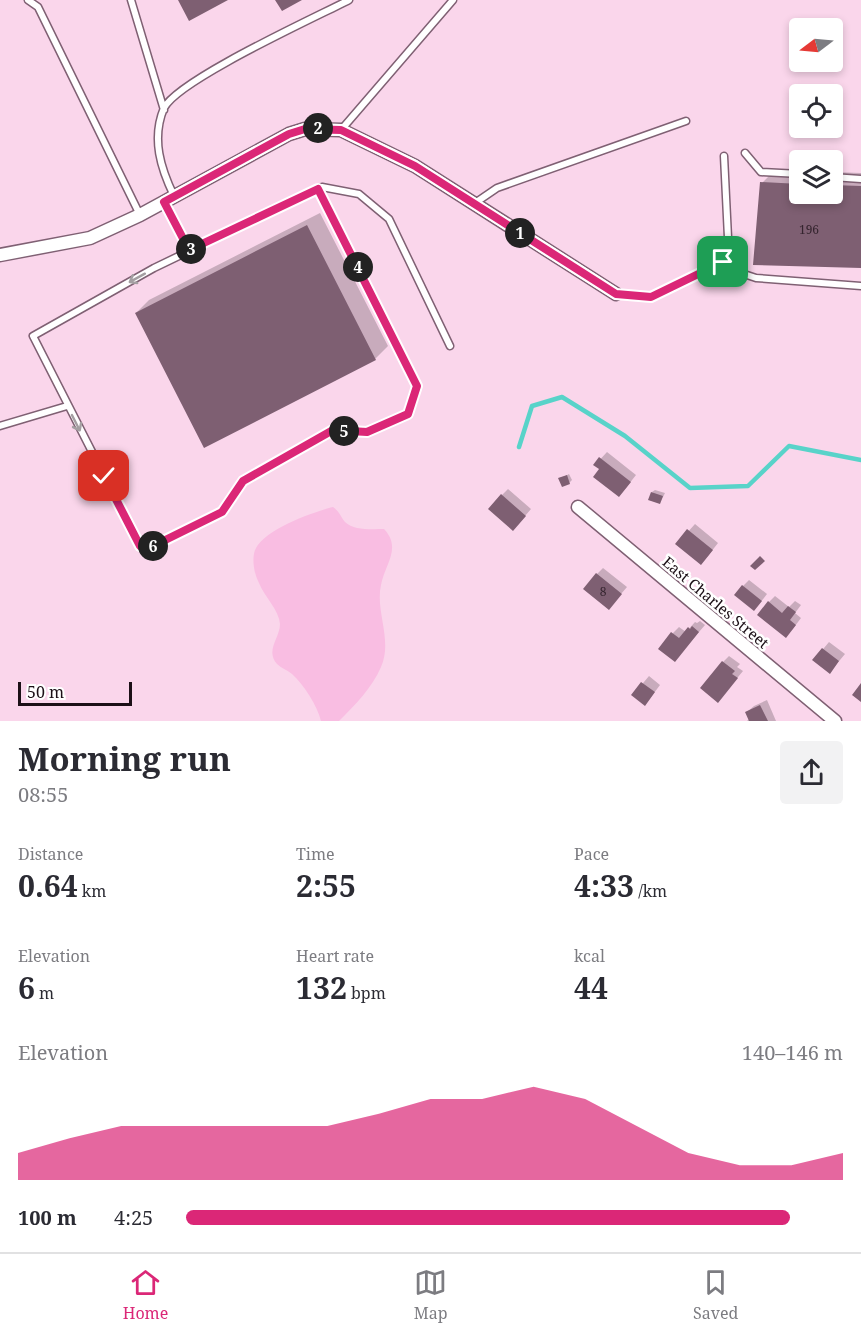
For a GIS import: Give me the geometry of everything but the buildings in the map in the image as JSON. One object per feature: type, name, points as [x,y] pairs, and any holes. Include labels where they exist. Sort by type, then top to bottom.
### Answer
[{"type":"street","points":[[0,255],[90,238],[140,215],[289,134],[305,129],[341,130],[415,166],[616,294]]},
{"type":"street","name":"East Charles Street","points":[[578,507],[836,721]]},
{"type":"lane","points":[[28,0],[38,7],[140,215]]},
{"type":"lane","points":[[131,0],[164,110]]},
{"type":"lane","points":[[189,250],[169,199],[158,156],[164,110],[173,96],[190,83],[349,0]]},
{"type":"lane","points":[[341,130],[453,0]]},
{"type":"lane","points":[[474,204],[497,188],[686,121]]},
{"type":"lane","points":[[745,153],[761,172],[789,173]]},
{"type":"lane","points":[[616,294],[651,297],[729,258],[724,156]]},
{"type":"lane","points":[[843,178],[861,179]]},
{"type":"lane","points":[[318,189],[417,386],[408,414],[367,432],[333,430],[243,481],[222,512],[147,549],[140,546],[33,336],[189,250],[322,187],[359,195],[389,219],[450,346]]},
{"type":"lane","points":[[723,262],[738,272],[756,278],[861,286]]},
{"type":"lane","points":[[0,426],[67,406]]},
{"type":"shaded area","points":[[333,507],[345,522],[353,527],[384,529],[392,543],[392,550],[380,595],[385,636],[381,667],[368,689],[339,721],[321,721],[313,702],[301,684],[274,659],[272,654],[280,624],[274,608],[257,579],[254,556],[256,548],[269,534],[302,517]]},
{"type":"waterway","points":[[519,447],[532,406],[562,397],[625,436],[690,488],[748,486],[789,446],[861,460]]},
{"type":"route","points":[[104,476],[140,546],[147,549],[222,512],[243,481],[333,430],[367,432],[408,414],[417,386],[318,189],[189,250],[164,202],[289,134],[318,128],[341,130],[415,166],[616,294],[651,297],[723,262]]}]
